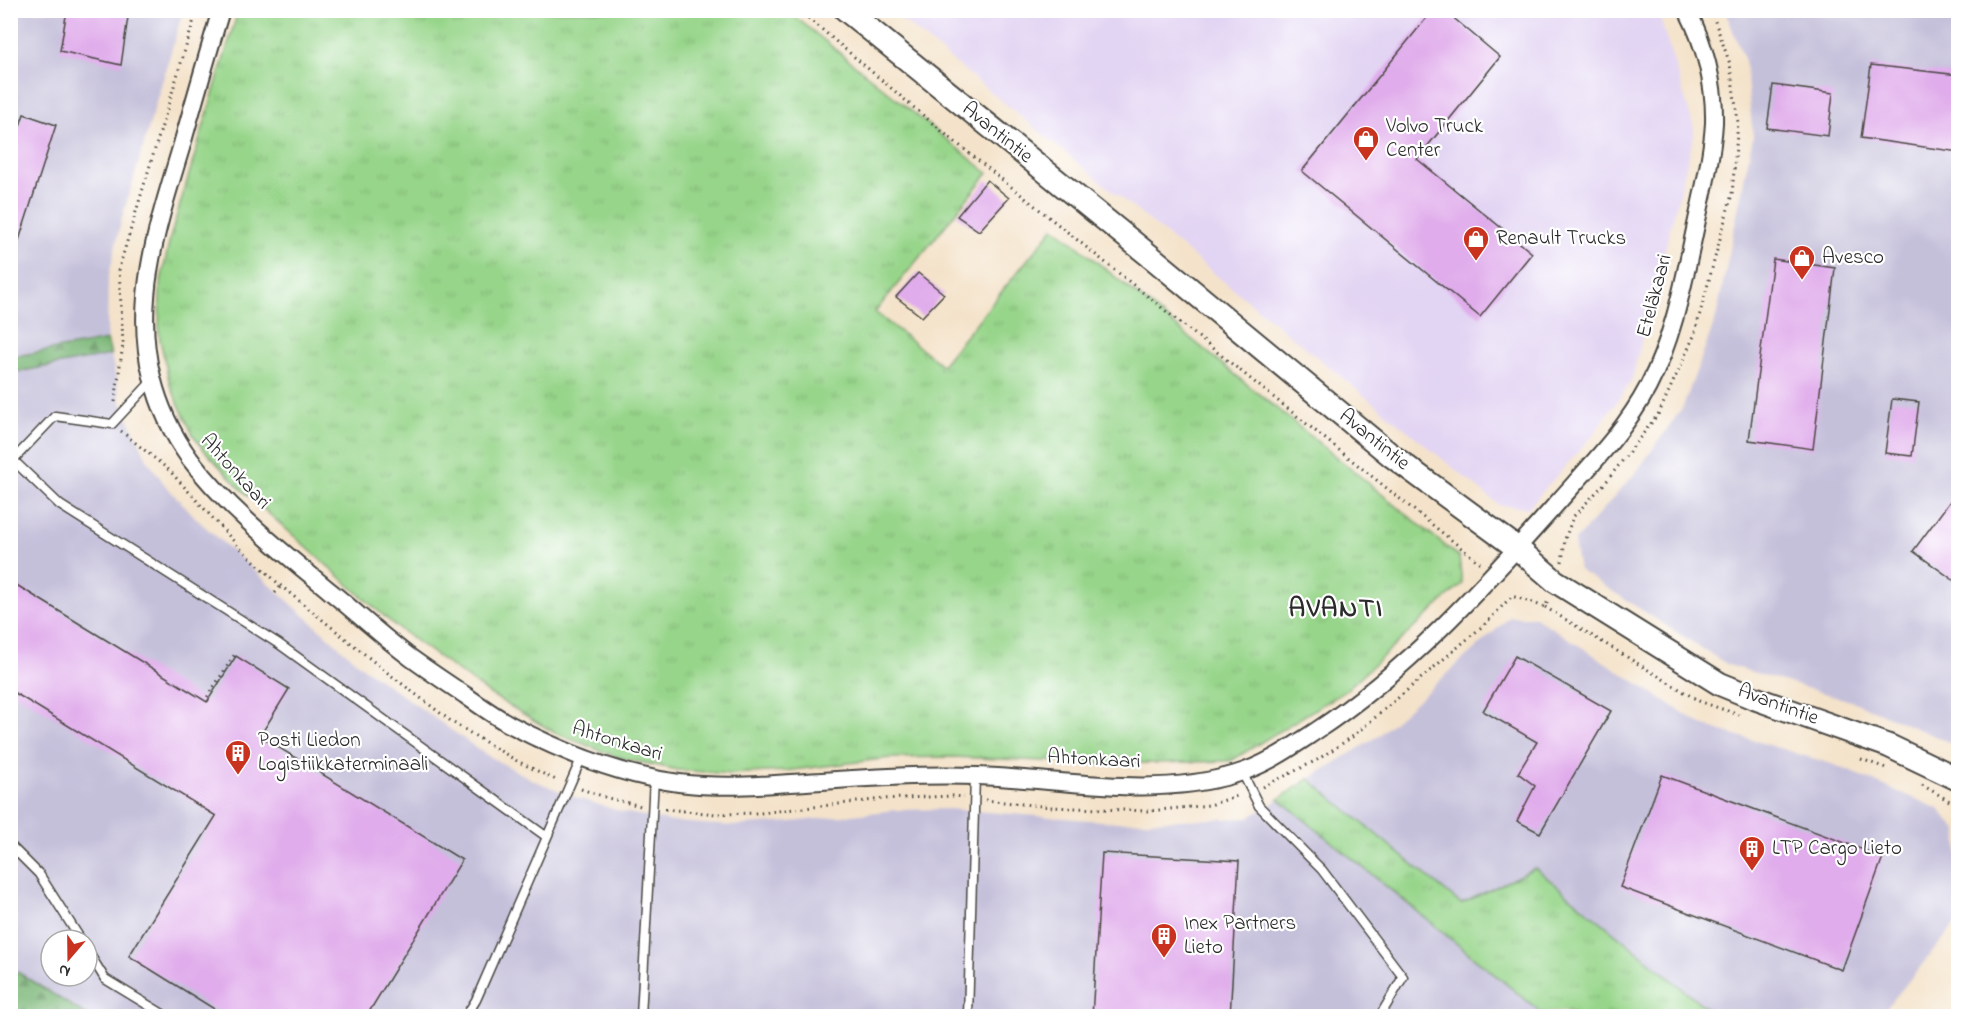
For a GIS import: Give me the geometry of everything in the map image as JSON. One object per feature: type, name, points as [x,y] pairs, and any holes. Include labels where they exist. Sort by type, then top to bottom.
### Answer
[{"type":"street","name":"Ahtonkaari","points":[[220,10],[160,219],[148,269],[146,351],[152,381],[170,428],[190,458],[222,496],[255,527],[408,656],[503,721],[581,759],[630,774],[713,787],[930,775],[1152,786],[1211,781],[1269,761],[1339,716],[1437,633],[1517,548]]},
{"type":"street","name":"Avantintie","points":[[846,10],[1155,260],[1392,456],[1517,548],[1556,581],[1720,684],[1889,746],[1959,779]]},
{"type":"street","name":"Eteläkaari","points":[[1517,548],[1599,455],[1646,393],[1662,358],[1677,311],[1706,176],[1714,119],[1711,81],[1705,55],[1687,10]]},
{"type":"lane","points":[[152,381],[112,424],[55,416],[12,460],[60,505],[279,644],[547,837]]},
{"type":"lane","points":[[466,1017],[476,1000],[581,759]]},
{"type":"lane","points":[[1242,772],[1259,806],[1322,870],[1403,977],[1380,1017]]},
{"type":"lane","points":[[968,1017],[975,776]]},
{"type":"lane","points":[[641,1017],[654,779]]},
{"type":"lane","points":[[10,845],[39,874],[73,928]]},
{"type":"lane","points":[[99,969],[105,979],[166,1017]]},
{"type":"path","points":[[197,10],[119,268],[123,344],[112,424],[169,470],[239,547],[281,586],[452,722],[516,761],[568,785],[608,798],[652,808],[716,814],[760,813],[883,799],[952,796],[1051,807],[1149,811],[1210,805],[1269,785],[1317,760],[1353,737],[1485,624],[1512,596]]},
{"type":"path","points":[[799,10],[944,133],[1480,563]]},
{"type":"path","points":[[275,593],[281,586]]},
{"type":"path","points":[[1508,591],[1512,596],[1545,607],[1551,596]]},
{"type":"path","points":[[209,700],[206,699],[235,654]]},
{"type":"path","points":[[1935,794],[1959,806]]},
{"type":"shaded area","points":[[11,11],[183,11],[121,222],[108,280],[107,340],[11,357]]},
{"type":"shaded area","points":[[891,11],[1650,11],[1661,21],[1694,128],[1694,136],[1631,382],[1593,435],[1528,508],[1499,505]]},
{"type":"shaded area","points":[[1725,11],[1958,11],[1958,746],[1854,702],[1728,665],[1579,570],[1574,542],[1637,471],[1683,407],[1716,318],[1753,136],[1745,61]]},
{"type":"shaded area","points":[[111,355],[121,402],[147,459],[165,485],[201,523],[361,666],[485,754],[533,780],[577,798],[623,812],[674,822],[732,826],[895,810],[949,809],[1114,822],[1248,818],[1279,799],[1542,1013],[1535,1016],[88,1016],[43,988],[99,988],[99,928],[39,928],[39,985],[11,968],[10,373]]},
{"type":"shaded area","points":[[1510,617],[1535,617],[1702,725],[1835,765],[1939,809],[1958,831],[1958,921],[1880,1016],[1716,1016],[1535,868],[1461,904],[1309,779],[1377,737]]},
{"type":"green space","points":[[238,11],[788,11],[988,173],[875,312],[942,365],[1054,227],[1459,557],[1462,584],[1346,690],[1231,761],[1113,764],[952,757],[890,758],[785,771],[731,774],[678,770],[620,758],[555,733],[490,694],[394,625],[240,488],[204,450],[192,433],[170,385],[159,335],[160,286],[170,238]]},
{"type":"green space","points":[[107,340],[111,355],[11,373],[11,357]]},
{"type":"green space","points":[[1309,779],[1461,904],[1535,868],[1716,1016],[1572,1016],[1569,1011],[1542,1013],[1279,799]]},
{"type":"green space","points":[[11,968],[39,985],[39,988],[43,988],[88,1016],[11,1016]]},
{"type":"building","points":[[67,10],[129,10],[121,65],[60,51]]},
{"type":"building","points":[[1433,10],[1444,10],[1500,57],[1417,159],[1532,253],[1480,317],[1302,171]]},
{"type":"building","points":[[1871,65],[1959,75],[1959,152],[1861,138]]},
{"type":"building","points":[[1773,85],[1833,93],[1828,136],[1767,128]]},
{"type":"building","points":[[24,114],[56,125],[13,259],[10,258],[10,155]]},
{"type":"building","points":[[987,180],[1009,198],[979,231],[957,216]]},
{"type":"building","points":[[1773,259],[1835,268],[1813,449],[1749,440]]},
{"type":"building","points":[[918,273],[944,294],[922,317],[896,297]]},
{"type":"building","points":[[1892,399],[1919,402],[1912,456],[1885,453]]},
{"type":"building","points":[[1959,489],[1959,584],[1913,551]]},
{"type":"building","name":"Posti Liedon Logistiikkaterminaali","points":[[10,581],[207,702],[236,656],[289,689],[260,736],[462,860],[366,1017],[227,1017],[129,956],[216,816],[10,690]]},
{"type":"building","points":[[1515,656],[1611,711],[1540,833],[1517,821],[1535,786],[1518,773],[1537,742],[1483,711]]},
{"type":"building","name":"LTP Cargo Lieto","points":[[1662,775],[1883,857],[1842,970],[1620,887]]},
{"type":"building","name":"Inex Partners Lieto","points":[[1102,853],[1239,861],[1230,1017],[1092,1017]]},
{"type":"place","name":"Volvo Truck Center","points":[[1366,162]]},
{"type":"place","name":"Renault Trucks","points":[[1476,262]]},
{"type":"place","name":"Avesco","points":[[1802,281]]},
{"type":"place","name":"Posti Liedon Logistiikkaterminaali","points":[[238,776]]},
{"type":"place","name":"LTP Cargo Lieto","points":[[1752,872]]},
{"type":"place","name":"Inex Partners Lieto","points":[[1164,959]]},
{"type":"district","name":"AVANTI","points":[[1336,609]]}]
